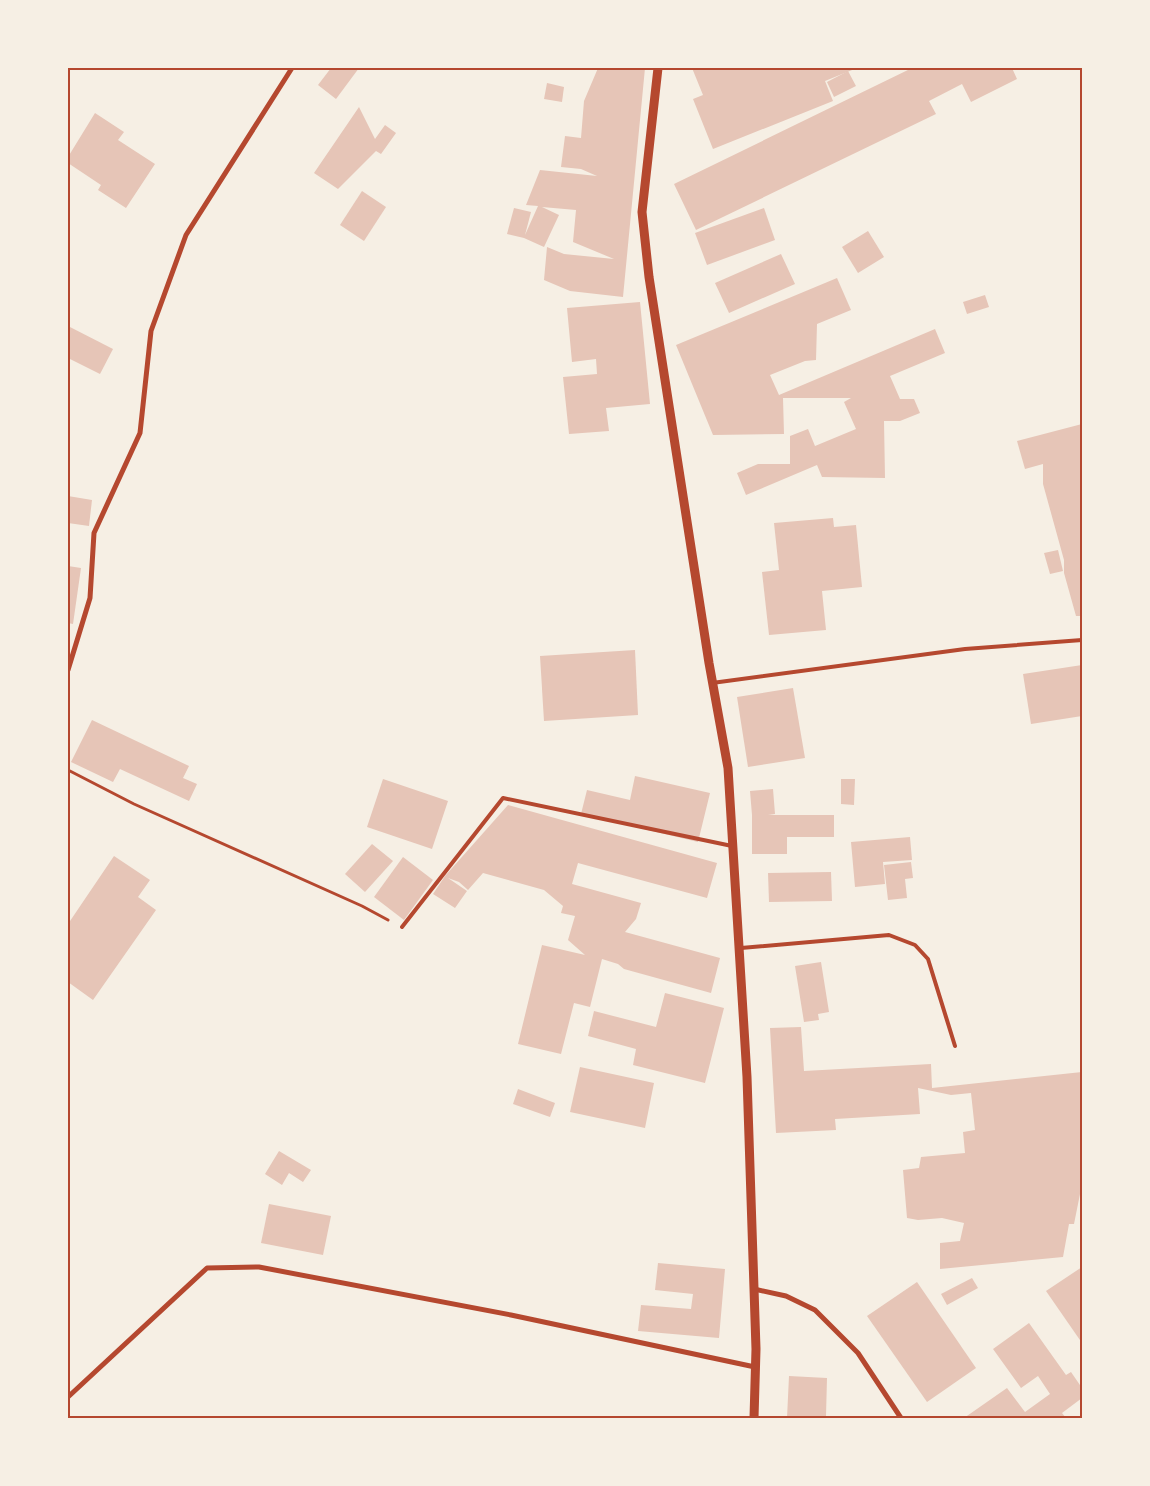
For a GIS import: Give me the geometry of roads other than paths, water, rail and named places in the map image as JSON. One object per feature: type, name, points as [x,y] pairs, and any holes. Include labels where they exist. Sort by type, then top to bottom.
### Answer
[{"type":"street","points":[[68,670],[90,598],[94,533],[140,433],[151,331],[186,235],[292,68]]},
{"type":"street","points":[[658,68],[642,212],[649,278],[712,683],[728,768],[747,1077],[754,1289],[754,1418]]},
{"type":"street","points":[[68,1396],[207,1268],[259,1267],[511,1316],[755,1367]]},
{"type":"street","points":[[754,1289],[786,1296],[815,1310],[858,1353],[901,1418]]},
{"type":"lane","points":[[712,683],[965,649],[1082,640]]},
{"type":"lane","points":[[402,927],[503,798],[733,846]]},
{"type":"lane","points":[[738,949],[889,935],[915,946],[928,959],[956,1046]]}]
